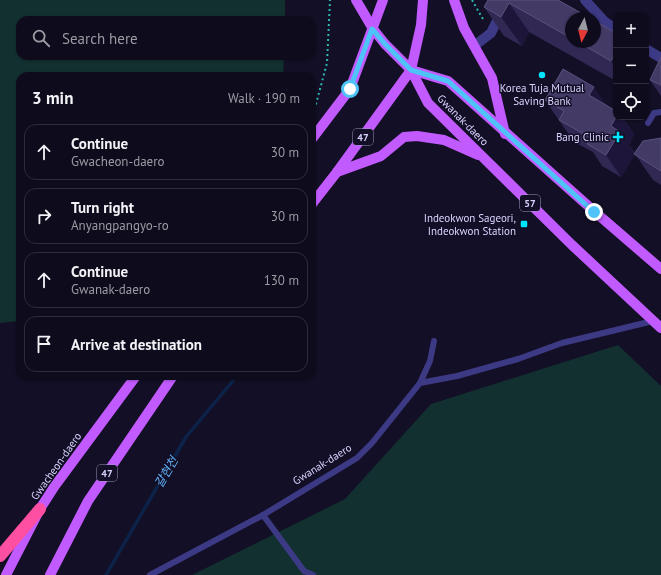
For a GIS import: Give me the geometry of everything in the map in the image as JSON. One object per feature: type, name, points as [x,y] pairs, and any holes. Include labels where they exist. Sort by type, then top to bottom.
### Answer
[{"type":"highway","points":[[0,556],[40,509]]},
{"type":"main road","name":"57","points":[[356,0],[372,29],[411,70]]},
{"type":"main road","points":[[316,134],[350,89],[384,0]]},
{"type":"main road","name":"47","points":[[316,199],[411,70],[421,25],[423,0]]},
{"type":"main road","points":[[454,0],[464,28],[492,78],[505,134]]},
{"type":"main road","name":"Gwanak-daero","points":[[411,70],[448,81],[505,134],[661,269]]},
{"type":"main road","name":"Gwanak-daero","points":[[411,70],[428,103],[483,158],[661,328]]},
{"type":"main road","points":[[337,172],[381,156],[404,137],[417,136],[444,140],[483,158]]},
{"type":"main road","name":"Gwacheon-daero","points":[[6,575],[40,509],[54,487],[133,380]]},
{"type":"main road","name":"47","points":[[50,575],[88,502],[170,380]]},
{"type":"street","points":[[474,46],[491,33],[507,0]]},
{"type":"street","points":[[585,0],[605,22],[613,27]]},
{"type":"street","points":[[649,50],[661,58]]},
{"type":"lane","points":[[648,124],[654,112],[661,112]]},
{"type":"lane","points":[[420,383],[457,376],[518,359],[562,343],[653,321]]},
{"type":"lane","name":"Gwanak-daero","points":[[150,575],[263,515],[357,458],[372,443],[420,383],[430,362],[434,341]]},
{"type":"lane","points":[[263,515],[304,571],[313,575]]},
{"type":"path","points":[[316,104],[327,63],[330,0]]},
{"type":"path","points":[[472,0],[491,33]]},
{"type":"green space","points":[[0,0],[285,0],[285,16],[16,16],[16,60],[284,60],[283,72],[16,72],[16,321],[0,323]]},
{"type":"green space","points":[[618,345],[661,386],[661,575],[192,575],[345,499],[431,404]]},
{"type":"building","points":[[488,0],[558,0],[579,12],[565,12],[565,35],[509,3],[501,17],[484,7]]},
{"type":"building","points":[[601,24],[613,31],[613,57],[611,61],[588,48],[601,48]]},
{"type":"building","points":[[661,57],[661,85],[650,80]]},
{"type":"building","points":[[563,69],[594,87],[589,95],[613,109],[613,120],[614,120],[611,126],[620,132],[606,155],[587,144],[591,138],[559,120],[564,111],[545,100]]},
{"type":"building","points":[[661,138],[661,171],[634,154],[643,141]]},
{"type":"waterway","name":"갈현천","points":[[106,575],[186,437],[234,380]]},
{"type":"place","name":"Korea Tuja Mutual Saving Bank","points":[[542,75]]},
{"type":"place","name":"Bang Clinic","points":[[618,137]]},
{"type":"place","name":"Indeokwon Sageori, Indeokwon Station","points":[[524,224]]},
{"type":"route","points":[[350,89],[372,29],[411,70],[448,81],[505,134],[594,212]]}]
